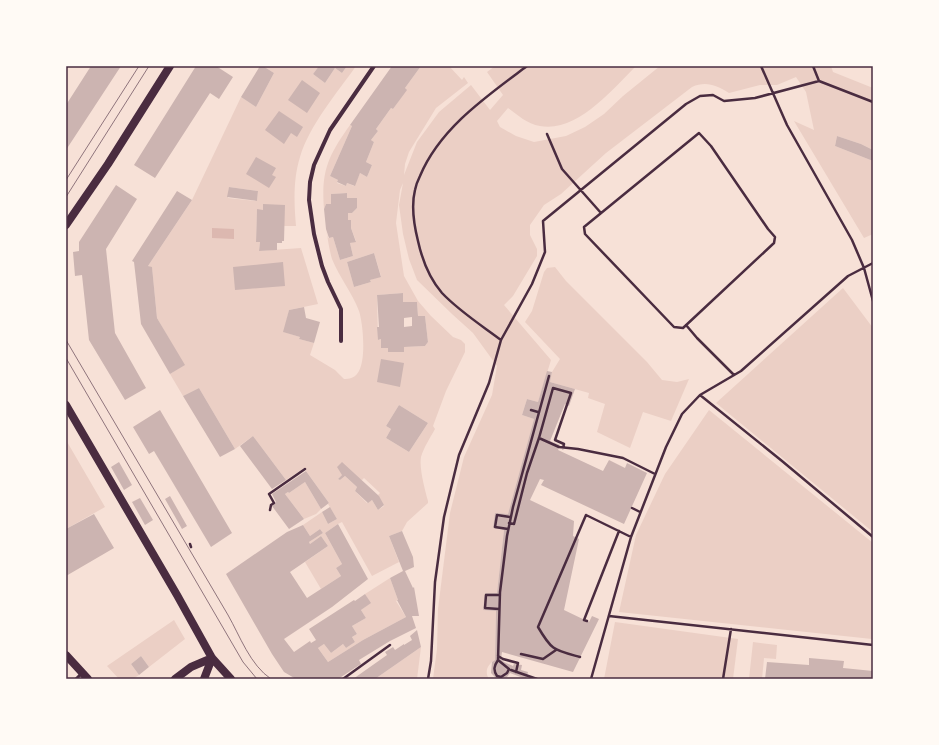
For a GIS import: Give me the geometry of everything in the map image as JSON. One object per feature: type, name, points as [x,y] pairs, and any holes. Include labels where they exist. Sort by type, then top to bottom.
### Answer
[{"type":"main road","points":[[66,225],[69,215],[108,164],[170,66]]},
{"type":"main road","points":[[66,405],[212,658],[231,679]]},
{"type":"main road","points":[[66,655],[88,679]]},
{"type":"main road","points":[[175,679],[191,667],[212,658]]},
{"type":"main road","points":[[204,679],[212,658]]},
{"type":"street","points":[[341,341],[341,309],[326,277],[314,234],[310,200],[310,182],[314,165],[330,130],[374,66]]},
{"type":"lane","points":[[76,679],[82,673]]},
{"type":"path","points":[[501,340],[458,309],[441,292],[428,272],[420,251],[415,231],[413,209],[415,189],[426,163],[442,140],[481,102],[527,66]]},
{"type":"path","points":[[761,66],[786,125],[852,240],[864,268],[873,301]]},
{"type":"path","points":[[813,66],[819,81]]},
{"type":"path","points":[[428,679],[431,661],[435,582],[444,517],[460,455],[489,383],[501,340],[532,284],[545,252],[543,220],[686,104],[700,96],[713,95],[724,101],[755,98],[819,81],[873,102]]},
{"type":"path","points":[[699,133],[711,146],[775,237],[774,244],[686,325],[683,328],[674,327],[585,234],[584,227],[699,133]]},
{"type":"path","points":[[547,134],[562,169],[600,213]]},
{"type":"path","points":[[591,679],[622,563],[655,474],[682,414],[700,395],[741,371],[848,276],[873,263]]},
{"type":"path","points":[[686,325],[734,375]]},
{"type":"path","points":[[498,660],[508,669],[507,673],[501,677],[497,676],[494,672],[494,666],[498,660],[500,595],[508,529],[549,376]]},
{"type":"path","points":[[509,523],[514,524],[527,473],[539,438],[553,388],[571,393],[555,440],[564,444],[563,448]]},
{"type":"path","points":[[700,395],[782,461],[873,538]]},
{"type":"path","points":[[531,410],[539,412]]},
{"type":"path","points":[[539,438],[563,448],[623,458],[655,474]]},
{"type":"path","points":[[270,510],[271,505],[274,503],[269,494],[305,469]]},
{"type":"path","points":[[632,508],[640,512]]},
{"type":"path","points":[[508,529],[495,527],[497,515],[510,517]]},
{"type":"path","points":[[580,657],[556,650],[548,643],[538,627],[586,515],[631,537]]},
{"type":"path","points":[[587,621],[584,620],[619,531]]},
{"type":"path","points":[[499,609],[485,608],[486,595],[500,595]]},
{"type":"path","points":[[609,616],[873,645]]},
{"type":"path","points":[[723,679],[731,629]]},
{"type":"path","points":[[343,679],[390,645]]},
{"type":"path","points":[[521,654],[543,659],[556,650]]},
{"type":"path","points":[[498,656],[518,663],[516,672]]},
{"type":"path","points":[[511,670],[536,679]]},
{"type":"shaded area","points":[[263,66],[319,66],[313,74],[325,83],[335,68],[342,73],[347,66],[356,66],[324,110],[304,145],[298,165],[295,183],[296,226],[284,226],[263,204],[263,210],[257,210],[256,242],[260,242],[259,251],[301,248],[318,304],[289,310],[284,332],[300,337],[299,339],[314,343],[310,355],[335,370],[344,379],[354,376],[360,369],[363,352],[362,324],[356,304],[332,259],[326,229],[328,238],[333,237],[340,260],[353,256],[350,243],[356,241],[351,228],[351,220],[348,220],[348,213],[352,213],[357,208],[357,198],[347,198],[347,193],[331,194],[331,204],[326,204],[324,209],[323,196],[325,174],[331,155],[350,125],[352,126],[330,176],[338,180],[337,183],[346,186],[347,183],[354,186],[360,173],[367,177],[372,165],[366,162],[374,142],[371,140],[378,131],[376,129],[391,108],[393,109],[406,90],[405,88],[421,66],[449,66],[462,80],[464,77],[468,83],[436,108],[409,152],[405,164],[404,175],[417,142],[439,112],[471,85],[490,110],[503,95],[487,72],[495,66],[636,66],[593,107],[581,116],[567,123],[554,126],[535,125],[523,119],[508,108],[497,121],[500,127],[516,136],[534,142],[566,136],[585,127],[604,114],[623,96],[660,66],[831,66],[833,72],[873,88],[873,150],[861,144],[837,136],[835,146],[873,161],[873,234],[864,238],[794,121],[814,130],[806,92],[796,77],[777,85],[760,85],[729,93],[720,88],[706,84],[692,87],[606,153],[561,194],[544,205],[530,225],[530,235],[537,249],[537,256],[513,296],[504,305],[551,360],[538,402],[527,399],[522,415],[534,419],[508,514],[495,513],[493,528],[504,530],[497,593],[485,594],[483,610],[496,611],[495,660],[490,664],[487,671],[489,679],[433,679],[437,649],[438,609],[450,513],[464,457],[492,395],[497,366],[473,333],[417,280],[409,259],[403,234],[399,205],[403,183],[400,190],[396,223],[404,276],[418,301],[431,316],[453,337],[461,340],[465,344],[465,352],[446,391],[433,426],[435,429],[425,446],[421,457],[422,473],[428,503],[407,522],[402,531],[389,536],[399,562],[372,576],[342,522],[325,533],[342,564],[336,568],[341,576],[321,589],[305,562],[328,546],[321,536],[310,544],[309,542],[323,533],[320,529],[310,536],[303,525],[322,512],[328,524],[337,519],[328,504],[329,503],[304,468],[286,480],[253,436],[235,449],[199,388],[183,396],[170,374],[184,365],[157,318],[152,268],[148,266],[192,200],[241,97],[256,107],[274,73]],"holes":[[[229,187],[258,191],[257,201],[228,198]],[[374,253],[381,276],[370,280],[371,282],[354,287],[347,262]],[[403,293],[403,302],[417,302],[418,316],[425,316],[428,342],[425,346],[404,347],[403,352],[389,352],[388,348],[381,339],[378,340],[377,295]],[[399,405],[428,423],[409,452],[386,438],[391,429],[386,426]],[[342,475],[362,480],[364,478],[380,493],[378,495],[384,506],[378,510],[372,500],[367,503],[355,491],[357,487],[345,476],[340,480],[338,479]]]},
{"type":"shaded area","points":[[212,228],[234,229],[234,239],[212,238]]},
{"type":"shaded area","points":[[555,267],[566,281],[647,362],[662,380],[677,382],[689,379],[671,421],[643,412],[630,448],[597,432],[605,404],[588,398],[589,393],[550,382],[552,372],[560,359],[525,322],[532,311],[544,272],[547,268]]},
{"type":"shaded area","points":[[843,288],[873,328],[873,532],[716,403]]},
{"type":"shaded area","points":[[709,410],[873,543],[872,639],[619,612],[636,535],[665,474]]},
{"type":"shaded area","points":[[66,440],[105,507],[66,529]]},
{"type":"shaded area","points":[[305,482],[321,509],[316,514],[304,519],[285,494],[288,492],[289,493]]},
{"type":"shaded area","points":[[390,578],[398,600],[396,601],[406,617],[363,640],[328,662],[318,648],[324,644],[331,653],[343,644],[346,648],[355,642],[352,637],[357,634],[352,626],[366,618],[361,610],[370,603],[365,594]]},
{"type":"shaded area","points":[[174,620],[185,639],[149,667],[141,656],[131,664],[139,675],[133,679],[119,679],[107,666]]},
{"type":"shaded area","points":[[615,622],[738,639],[733,679],[604,679]]},
{"type":"shaded area","points":[[753,642],[777,645],[776,659],[764,658],[762,679],[749,679]]},
{"type":"shaded area","points":[[421,647],[417,679],[375,679]]},
{"type":"building","points":[[91,66],[121,66],[66,150],[66,105]]},
{"type":"building","points":[[196,66],[216,66],[233,77],[219,99],[210,93],[155,178],[134,165]]},
{"type":"building","points":[[260,66],[263,66],[274,73],[256,107],[241,97]]},
{"type":"building","points":[[319,66],[347,66],[342,73],[335,68],[325,83],[313,74]]},
{"type":"building","points":[[392,66],[421,66],[405,88],[407,90],[393,109],[391,108],[376,129],[378,131],[371,140],[374,142],[366,162],[372,165],[367,177],[360,173],[355,186],[347,183],[346,186],[337,182],[338,180],[330,176],[352,126],[350,125]]},
{"type":"building","points":[[302,80],[320,93],[307,113],[288,100]]},
{"type":"building","points":[[279,111],[303,127],[297,137],[291,133],[284,144],[265,130]]},
{"type":"building","points":[[837,136],[861,144],[873,150],[873,161],[835,146]]},
{"type":"building","points":[[256,157],[276,168],[272,175],[276,177],[269,188],[246,174]]},
{"type":"building","points":[[116,185],[137,199],[106,249],[115,333],[146,388],[125,400],[89,340],[82,275],[75,276],[73,252],[79,251],[79,242]]},
{"type":"building","points":[[229,187],[258,191],[257,201],[227,197]]},
{"type":"building","points":[[177,191],[192,200],[148,266],[152,267],[157,318],[185,365],[170,374],[141,324],[134,262],[132,261]]},
{"type":"building","points":[[347,193],[347,198],[357,198],[357,208],[352,213],[348,213],[348,220],[351,220],[351,228],[356,242],[350,243],[353,256],[340,260],[333,237],[329,238],[326,229],[324,209],[326,204],[331,204],[331,194]]},
{"type":"building","points":[[263,204],[285,205],[284,241],[282,241],[282,243],[277,243],[277,250],[259,251],[260,242],[256,242],[257,209],[263,210]]},
{"type":"building","points":[[374,253],[381,277],[370,280],[371,282],[354,287],[347,262]]},
{"type":"building","points":[[283,262],[285,286],[235,290],[233,267]]},
{"type":"building","points":[[403,293],[403,302],[417,302],[418,316],[425,316],[428,342],[425,346],[404,347],[404,352],[388,352],[388,348],[381,348],[381,339],[378,340],[377,327],[379,327],[377,295]],"holes":[[[412,317],[412,326],[404,327],[404,318]]]},
{"type":"building","points":[[304,307],[306,318],[320,322],[314,343],[299,339],[300,337],[283,332],[289,310]]},
{"type":"building","points":[[381,359],[404,363],[400,387],[377,382]]},
{"type":"building","points":[[547,371],[552,372],[550,382],[575,389],[569,406],[565,404],[550,441],[560,445],[558,450],[603,471],[609,460],[625,468],[627,463],[647,473],[624,524],[541,485],[544,480],[540,479],[530,500],[574,521],[573,536],[579,539],[564,610],[589,622],[592,616],[599,619],[573,672],[502,652],[501,659],[504,662],[513,666],[514,664],[522,665],[521,670],[528,672],[526,679],[510,673],[507,677],[497,679],[491,673],[492,662],[495,660],[496,611],[483,610],[485,593],[497,593],[504,530],[493,528],[495,513],[508,514],[534,419],[522,415],[527,399],[538,402]]},
{"type":"building","points":[[199,388],[235,449],[220,457],[183,396]]},
{"type":"building","points":[[399,405],[428,423],[409,452],[386,438],[391,429],[386,426]]},
{"type":"building","points":[[160,410],[232,533],[211,547],[154,451],[149,454],[133,427]]},
{"type":"building","points":[[253,436],[286,480],[272,489],[240,446]]},
{"type":"building","points":[[119,462],[132,485],[124,490],[111,467]]},
{"type":"building","points":[[342,462],[379,496],[384,505],[378,510],[372,500],[368,503],[355,491],[357,487],[345,476],[340,480],[338,479],[342,475],[337,467]]},
{"type":"building","points":[[306,471],[329,503],[321,509],[305,482],[289,493],[288,492],[285,494],[304,519],[289,529],[272,506],[276,502],[272,494]]},
{"type":"building","points":[[170,496],[187,526],[182,529],[165,499]]},
{"type":"building","points":[[140,498],[153,520],[145,525],[132,502]]},
{"type":"building","points":[[330,507],[337,519],[328,524],[322,512]]},
{"type":"building","points":[[94,514],[114,548],[66,576],[66,529]]},
{"type":"building","points":[[338,524],[368,579],[332,607],[284,639],[294,652],[310,641],[311,643],[316,640],[309,629],[365,594],[371,603],[361,610],[366,618],[352,626],[357,634],[352,637],[355,642],[346,648],[343,644],[331,653],[324,644],[318,648],[328,662],[363,640],[406,617],[397,600],[390,578],[403,571],[389,536],[402,531],[413,557],[414,567],[405,571],[413,588],[414,587],[419,616],[412,616],[416,628],[390,641],[359,660],[361,664],[338,679],[296,679],[284,672],[272,654],[226,574],[287,532],[303,525],[310,536],[320,529],[323,533],[309,542],[310,544],[321,536],[328,546],[290,572],[307,598],[341,576],[336,568],[342,564],[325,533]]},
{"type":"building","points":[[417,630],[421,647],[375,679],[353,679],[387,655],[385,652],[393,647],[395,650],[412,640],[410,636]]},
{"type":"building","points":[[141,656],[149,667],[139,675],[131,664]]},
{"type":"building","points":[[809,658],[844,661],[843,668],[873,671],[873,679],[765,679],[767,662],[809,665]]},
{"type":"tram line","points":[[66,180],[139,66]]},
{"type":"tram line","points":[[66,197],[149,66]]},
{"type":"tram line","points":[[66,340],[228,615],[246,650],[257,666],[271,679]]},
{"type":"tram line","points":[[66,358],[243,662],[257,679]]}]
